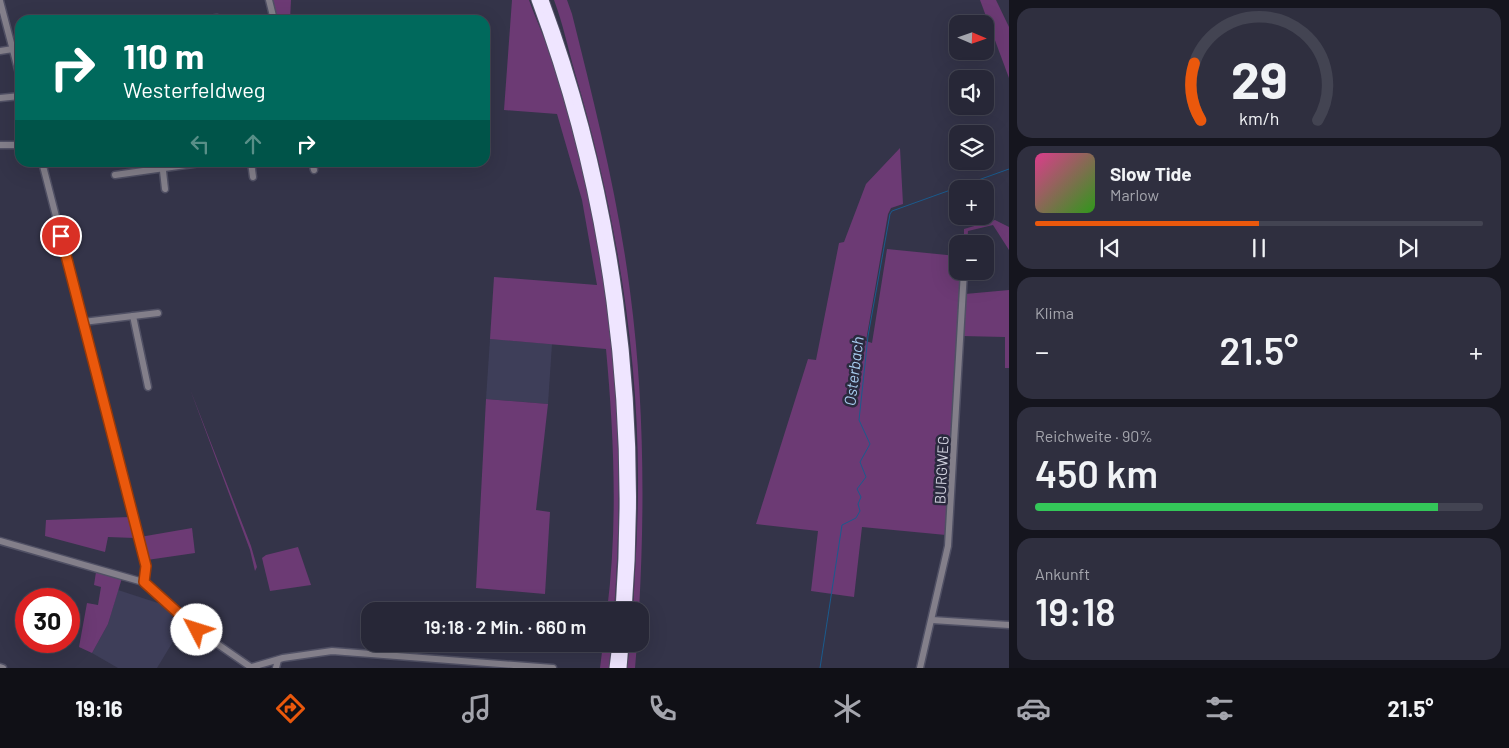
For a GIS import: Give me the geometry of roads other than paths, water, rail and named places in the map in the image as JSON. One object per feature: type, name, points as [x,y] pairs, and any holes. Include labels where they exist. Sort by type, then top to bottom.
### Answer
[{"type":"highway","points":[[536,0],[564,81],[582,148],[609,287],[619,370],[624,451],[624,537],[620,602]]},
{"type":"highway","points":[[544,0],[577,101],[591,154],[617,286],[626,370],[631,458],[631,538],[627,602]]},
{"type":"highway","points":[[617,652],[618,666]]},
{"type":"highway","points":[[618,666],[622,652]]},
{"type":"street","points":[[268,0],[272,15]]},
{"type":"street","points":[[0,3],[15,58]]},
{"type":"street","points":[[0,51],[15,46]]},
{"type":"street","points":[[0,98],[15,96]]},
{"type":"street","points":[[0,145],[15,145]]},
{"type":"street","points":[[43,167],[146,566],[144,582]]},
{"type":"street","points":[[115,175],[158,167]]},
{"type":"street","points":[[163,167],[165,189]]},
{"type":"street","points":[[252,167],[254,177]]},
{"type":"street","name":"BURGWEG","points":[[920,668],[948,546],[963,280]]},
{"type":"street","points":[[83,322],[158,313]]},
{"type":"street","points":[[133,316],[148,387]]},
{"type":"street","points":[[0,541],[144,582],[162,597],[186,623],[252,668],[278,660],[332,651],[554,668]]},
{"type":"street","points":[[932,620],[1009,626]]},
{"type":"street","points":[[276,668],[278,660]]},
{"type":"waterway","name":"Osterbach","points":[[820,668],[842,525],[856,518],[860,511],[858,504],[861,497],[857,489],[866,477],[860,462],[870,444],[859,420],[868,336],[890,214],[892,211],[1009,169]]}]
